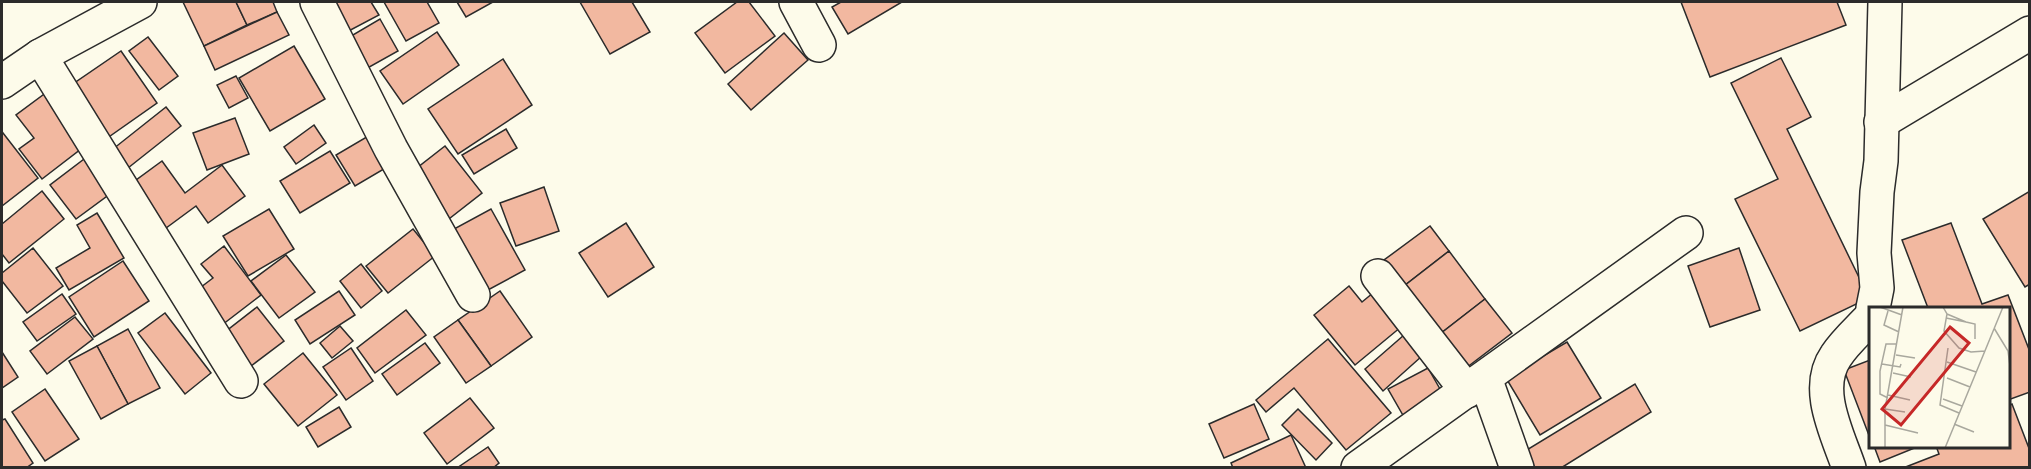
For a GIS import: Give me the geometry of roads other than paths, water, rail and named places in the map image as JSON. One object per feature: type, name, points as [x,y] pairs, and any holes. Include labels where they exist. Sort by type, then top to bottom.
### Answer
[{"type":"street","points":[[2,82],[40,56],[140,2]]},
{"type":"street","points":[[317,2],[391,149],[473,295]]},
{"type":"street","points":[[796,2],[819,45]]},
{"type":"street","points":[[1873,307],[1877,288],[1874,253],[1881,161],[1885,2]]},
{"type":"street","points":[[1881,122],[2030,33]]},
{"type":"street","points":[[40,56],[241,381]]},
{"type":"street","points":[[1358,468],[1686,233]]},
{"type":"street","points":[[1378,276],[1476,385],[1517,468]]},
{"type":"street","points":[[1849,468],[1828,403],[1827,382],[1835,357],[1869,319]]}]
